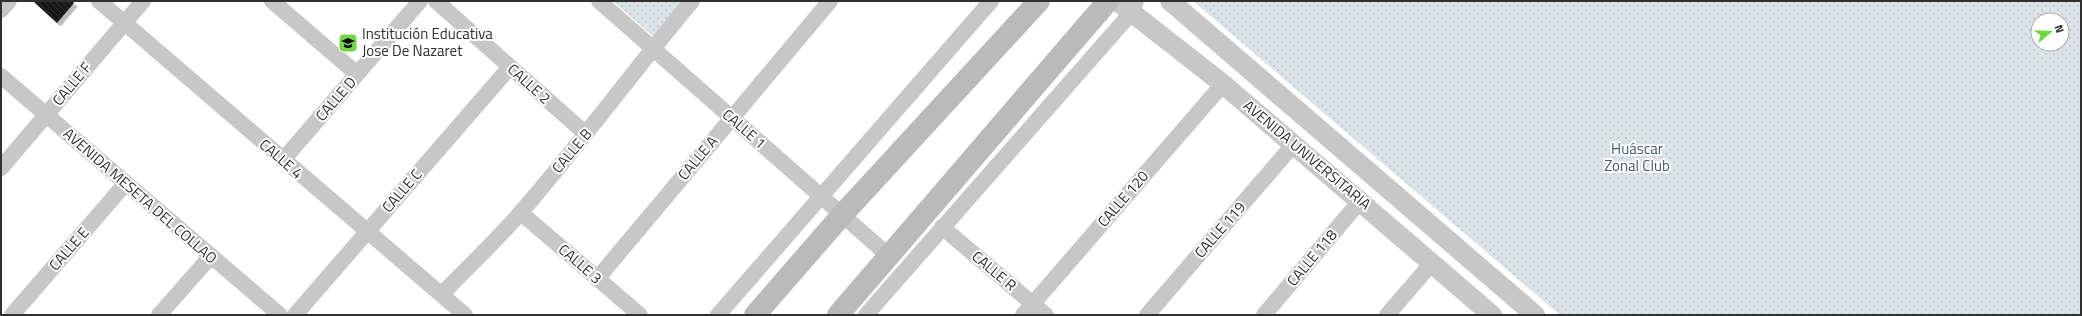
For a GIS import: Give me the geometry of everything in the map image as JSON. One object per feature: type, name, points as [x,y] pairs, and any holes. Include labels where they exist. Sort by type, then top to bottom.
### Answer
[{"type":"main road","points":[[755,315],[842,214],[1039,1]]},
{"type":"main road","points":[[838,315],[1108,1]]},
{"type":"street","points":[[1,10],[9,1]]},
{"type":"street","name":"CALLE 4","points":[[99,1],[366,232],[442,294],[465,315]]},
{"type":"street","name":"CALLE F","points":[[1,168],[143,1]]},
{"type":"street","name":"CALLE D","points":[[283,160],[420,1]]},
{"type":"street","name":"CALLE 2","points":[[436,1],[586,134]]},
{"type":"street","name":"CALLE 1","points":[[599,1],[654,47],[731,118],[889,256]]},
{"type":"street","name":"CALLE B","points":[[442,294],[521,212],[586,134],[692,1]]},
{"type":"street","name":"CALLE A","points":[[598,279],[830,1]]},
{"type":"street","points":[[718,315],[991,1]]},
{"type":"street","name":"AVENIDA UNIVERSITARIA","points":[[1170,1],[1535,315]]},
{"type":"street","points":[[278,3],[357,74]]},
{"type":"street","points":[[866,315],[942,227],[1128,5]]},
{"type":"street","name":"AVENIDA UNIVERSITARIA","points":[[1128,5],[1294,144],[1492,315]]},
{"type":"street","name":"CALLE C","points":[[295,315],[510,66]]},
{"type":"street","name":"AVENIDA MESETA DEL COLLAO","points":[[1,76],[280,315]]},
{"type":"street","name":"CALLE 120","points":[[1028,309],[1223,84]]},
{"type":"street","name":"CALLE 119","points":[[1147,315],[1294,144]]},
{"type":"street","name":"CALLE E","points":[[12,315],[126,183]]},
{"type":"street","name":"CALLE 118","points":[[1264,315],[1360,201]]},
{"type":"street","name":"CALLE 3","points":[[521,212],[640,315]]},
{"type":"street","name":"CALLE R","points":[[942,227],[1028,309],[1046,315]]},
{"type":"street","points":[[159,315],[211,256]]},
{"type":"street","points":[[1387,315],[1432,263]]},
{"type":"green space","points":[[613,1],[683,1],[654,37]]},
{"type":"green space","name":"Huáscar Zonal Club","points":[[1193,1],[2081,1],[2081,315],[1560,315]]},
{"type":"building","points":[[33,1],[72,1],[74,3],[57,23]]},
{"type":"place","name":"Institución Educativa Jose De Nazaret","points":[[348,43]]}]
